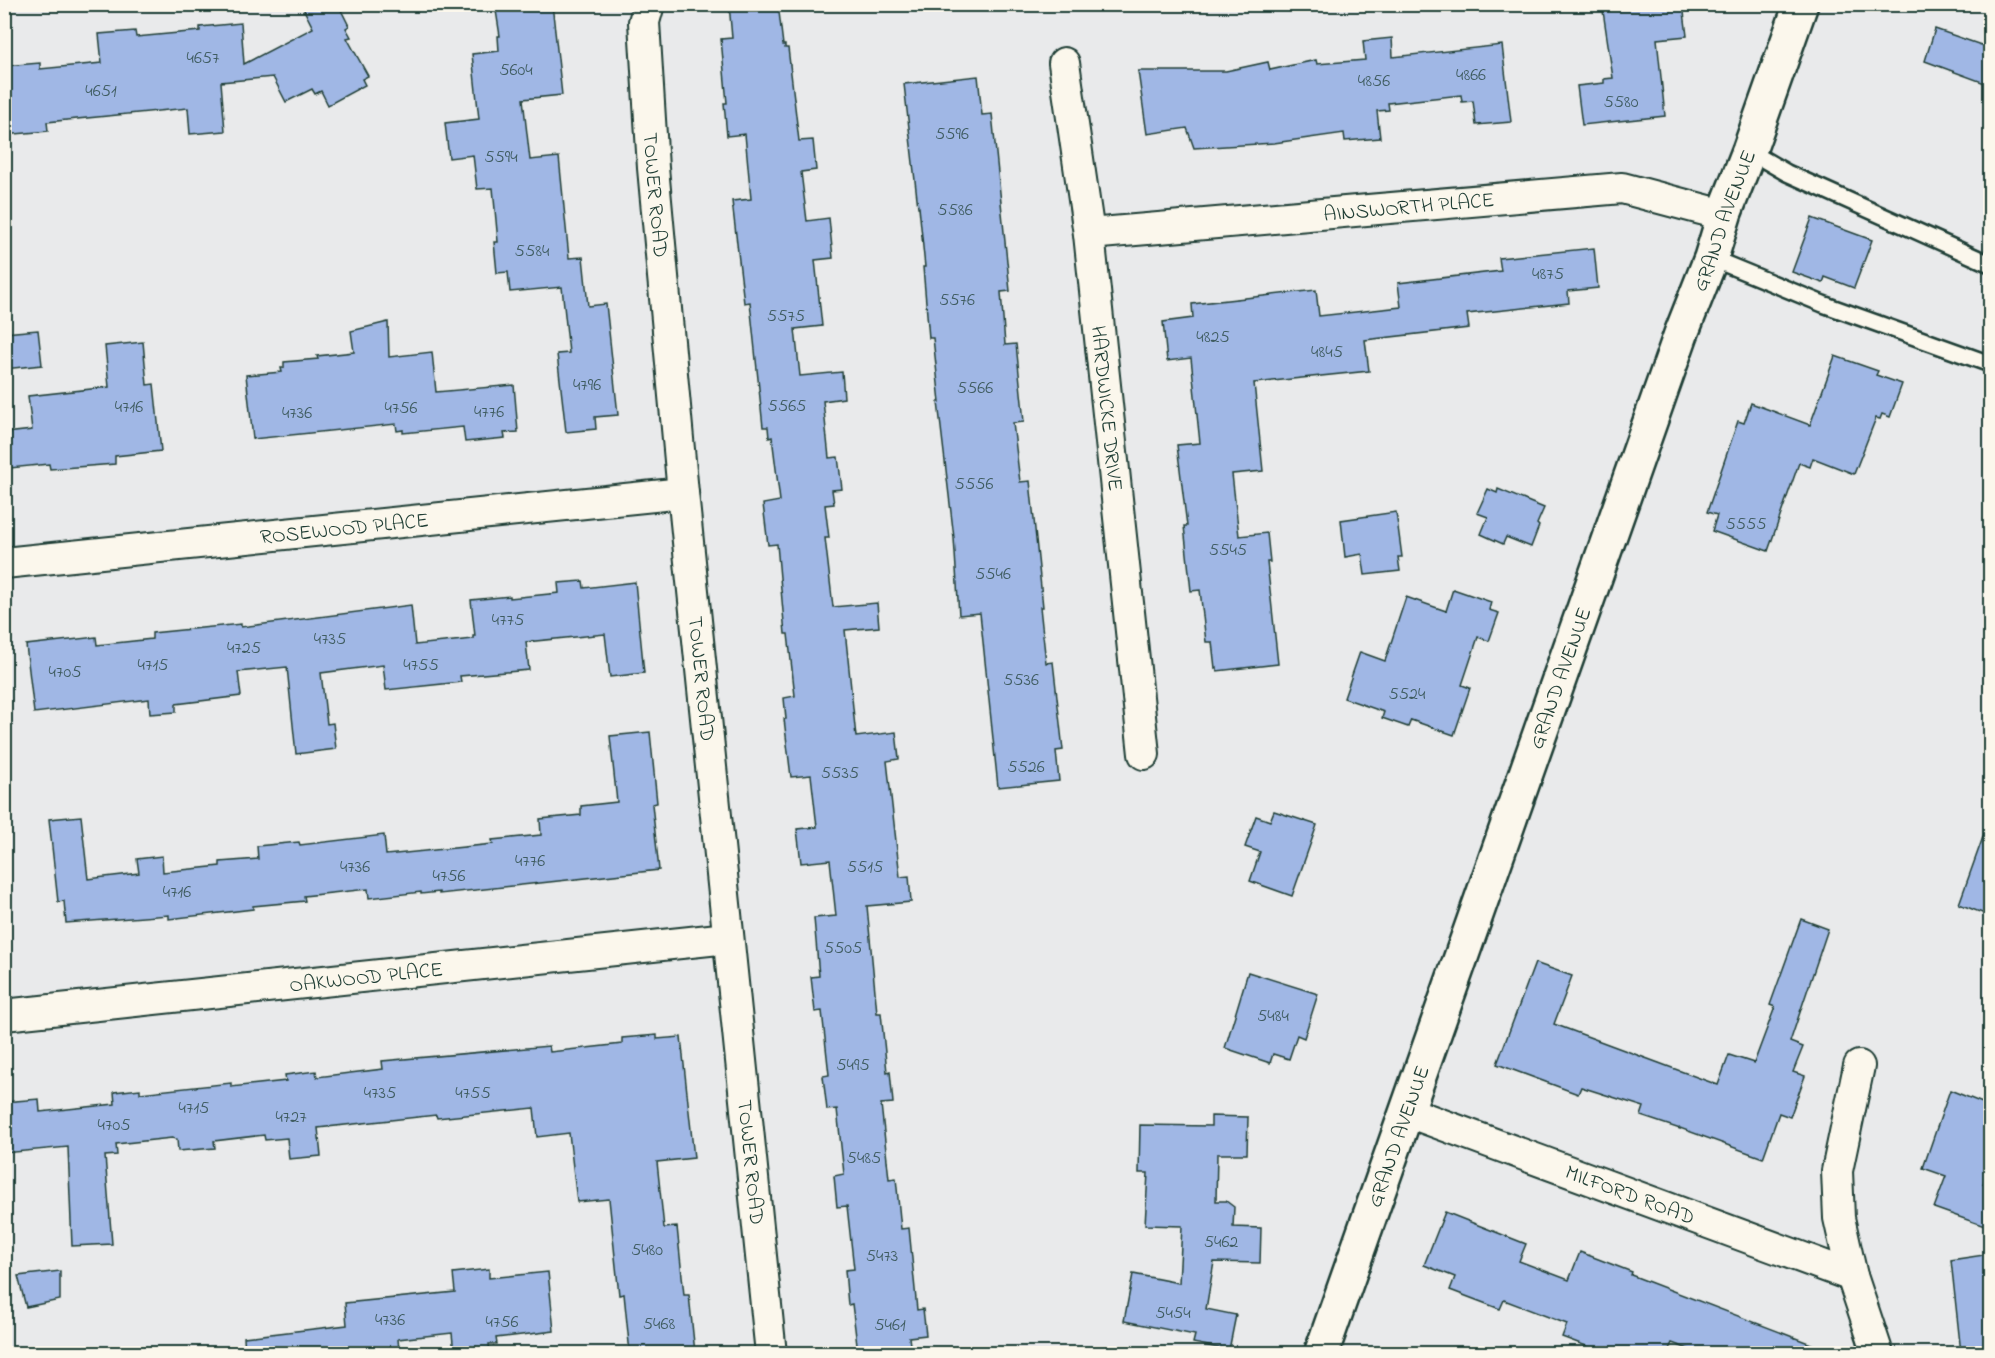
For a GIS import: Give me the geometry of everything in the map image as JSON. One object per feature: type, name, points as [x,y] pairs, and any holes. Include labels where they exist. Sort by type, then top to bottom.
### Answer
[{"type":"street","name":"TOWER ROAD","points":[[649,4],[645,22],[653,168],[682,493],[771,1353]]},
{"type":"street","name":"GRAND AVENUE","points":[[1321,1353],[1681,334],[1711,258],[1725,212],[1801,4]]},
{"type":"street","name":"HARDWICKE DRIVE","points":[[1064,63],[1089,234],[1144,754]]},
{"type":"street","name":"AINSWORTH PLACE","points":[[1089,234],[1622,188],[1720,214],[1725,212]]},
{"type":"street","name":"ROSEWOOD PLACE","points":[[4,563],[682,493]]},
{"type":"street","name":"OAKWOOD PLACE","points":[[4,1015],[728,938]]},
{"type":"street","points":[[1859,1066],[1837,1170],[1839,1218],[1852,1276],[1878,1353]]},
{"type":"street","name":"MILFORD ROAD","points":[[1408,1112],[1852,1276]]},
{"type":"lane","points":[[1749,151],[1787,173],[1990,264]]},
{"type":"lane","points":[[1711,258],[1823,304],[1990,364]]},
{"type":"building","points":[[301,4],[338,4],[349,26],[346,28],[351,37],[347,38],[368,76],[362,79],[365,85],[328,105],[321,91],[315,94],[312,89],[286,102],[273,77],[221,82],[225,131],[190,134],[188,108],[47,122],[48,131],[4,135],[4,66],[40,63],[40,69],[102,63],[99,34],[135,31],[136,37],[200,31],[200,27],[241,23],[244,64],[313,28]]},
{"type":"building","points":[[495,4],[552,4],[562,95],[523,99],[530,160],[559,157],[569,258],[583,257],[588,306],[606,304],[618,415],[595,417],[596,429],[566,432],[557,354],[569,353],[562,287],[510,292],[508,272],[497,273],[494,242],[498,242],[493,188],[477,189],[473,155],[449,158],[445,123],[479,119],[472,54],[499,51],[498,36],[500,36]]},
{"type":"building","points":[[729,4],[778,4],[783,45],[788,48],[799,141],[813,140],[816,170],[801,172],[807,221],[829,218],[833,258],[815,260],[822,326],[795,329],[800,376],[842,372],[844,398],[823,401],[829,458],[838,457],[842,489],[832,490],[834,504],[825,505],[829,538],[825,538],[833,607],[877,603],[879,627],[845,630],[856,737],[896,732],[899,759],[887,761],[900,877],[909,876],[911,902],[867,906],[877,1013],[881,1013],[887,1072],[890,1071],[893,1103],[881,1104],[889,1179],[896,1178],[901,1229],[909,1228],[917,1310],[923,1309],[926,1335],[909,1337],[911,1353],[858,1353],[852,1304],[848,1305],[845,1270],[854,1269],[847,1206],[837,1207],[834,1176],[844,1174],[837,1109],[827,1110],[823,1076],[829,1075],[822,1011],[815,1012],[811,977],[819,976],[814,918],[836,916],[830,860],[801,863],[797,829],[817,827],[811,775],[791,777],[784,719],[786,719],[784,698],[795,696],[788,634],[785,634],[777,544],[768,545],[763,504],[780,501],[772,437],[769,438],[768,427],[763,427],[750,302],[744,303],[732,201],[751,199],[745,134],[727,136],[724,103],[727,103],[721,39],[732,38]]},
{"type":"building","points":[[1655,4],[1683,4],[1687,36],[1657,39],[1665,116],[1582,125],[1577,86],[1604,83],[1604,79],[1613,78],[1603,11]]},
{"type":"building","points":[[1935,29],[1990,48],[1990,85],[1925,61]]},
{"type":"building","points":[[1392,38],[1393,57],[1502,45],[1511,122],[1476,125],[1473,101],[1462,102],[1461,95],[1388,103],[1389,110],[1377,111],[1380,138],[1345,141],[1344,133],[1274,143],[1194,148],[1187,128],[1147,134],[1138,71],[1226,71],[1268,62],[1270,70],[1316,60],[1317,64],[1365,60],[1363,41]]},
{"type":"building","points":[[978,76],[982,115],[992,114],[1010,291],[1001,292],[1005,345],[1016,344],[1024,422],[1013,423],[1020,482],[1030,481],[1043,607],[1040,607],[1046,663],[1053,662],[1063,750],[1056,751],[1059,781],[998,787],[980,613],[959,615],[954,538],[938,402],[940,402],[933,338],[929,338],[923,267],[925,267],[904,84]]},
{"type":"building","points":[[1812,218],[1872,240],[1854,288],[1825,277],[1823,283],[1792,272]]},
{"type":"building","points":[[1594,248],[1598,288],[1568,291],[1569,303],[1467,314],[1469,328],[1365,340],[1369,371],[1254,383],[1263,471],[1232,474],[1239,536],[1267,533],[1270,562],[1267,562],[1278,664],[1217,671],[1212,642],[1206,642],[1200,590],[1191,591],[1184,526],[1187,526],[1177,445],[1200,443],[1191,358],[1167,361],[1163,322],[1193,318],[1192,304],[1316,290],[1319,316],[1401,307],[1398,283],[1501,271],[1499,258]]},
{"type":"building","points":[[388,322],[389,357],[432,352],[436,392],[514,385],[518,432],[504,433],[505,438],[465,442],[463,427],[403,433],[403,430],[397,431],[396,424],[253,439],[246,375],[282,372],[284,362],[318,359],[317,356],[354,352],[351,331]]},
{"type":"building","points":[[38,330],[42,365],[4,369],[4,333]]},
{"type":"building","points":[[143,342],[147,385],[154,384],[161,451],[115,456],[115,464],[50,469],[49,464],[10,468],[6,433],[32,430],[28,396],[109,387],[105,346]]},
{"type":"building","points":[[1835,356],[1878,371],[1876,375],[1902,384],[1890,417],[1882,414],[1880,419],[1876,418],[1854,474],[1813,458],[1810,467],[1799,463],[1768,551],[1712,531],[1717,515],[1707,512],[1738,421],[1744,423],[1751,403],[1810,425]]},
{"type":"building","points":[[1488,489],[1497,493],[1498,489],[1544,508],[1531,547],[1506,537],[1503,544],[1481,534],[1488,517],[1477,513]]},
{"type":"building","points":[[1396,512],[1402,557],[1398,557],[1400,571],[1365,575],[1362,554],[1345,557],[1341,520]]},
{"type":"building","points":[[583,581],[584,588],[635,582],[644,673],[610,677],[605,634],[526,642],[529,670],[460,676],[461,682],[386,690],[383,665],[321,673],[327,724],[333,723],[336,749],[296,754],[287,667],[238,672],[241,696],[176,704],[176,712],[150,714],[149,699],[34,713],[26,645],[96,637],[97,645],[152,639],[152,633],[241,624],[241,627],[411,605],[415,645],[473,639],[475,636],[471,600],[559,593],[558,583]]},
{"type":"building","points":[[1453,589],[1491,602],[1489,610],[1499,613],[1489,641],[1478,637],[1462,685],[1470,688],[1454,735],[1411,720],[1408,727],[1382,718],[1384,712],[1344,698],[1360,652],[1385,661],[1406,597],[1446,611]]},
{"type":"building","points":[[650,732],[657,803],[652,804],[659,870],[439,894],[439,892],[421,894],[421,892],[369,898],[368,889],[304,896],[305,901],[253,906],[253,909],[169,919],[169,915],[66,923],[64,901],[58,902],[49,819],[81,816],[88,879],[139,873],[137,859],[162,856],[163,872],[220,866],[220,862],[258,859],[257,846],[299,842],[300,845],[384,835],[386,855],[493,844],[492,840],[541,835],[540,819],[581,815],[581,806],[617,802],[610,736]]},
{"type":"building","points":[[1274,811],[1317,825],[1292,896],[1250,881],[1260,852],[1245,847],[1256,816],[1270,821]]},
{"type":"building","points":[[1987,826],[1990,826],[1990,916],[1959,904]]},
{"type":"building","points":[[1801,919],[1828,929],[1790,1042],[1803,1047],[1793,1072],[1805,1076],[1790,1117],[1779,1113],[1763,1158],[1641,1116],[1644,1107],[1581,1087],[1578,1094],[1497,1064],[1535,963],[1572,976],[1554,1024],[1718,1085],[1729,1055],[1754,1063],[1775,1007],[1770,1005]]},
{"type":"building","points":[[1248,972],[1318,994],[1304,1038],[1297,1035],[1289,1059],[1273,1054],[1270,1063],[1225,1048]]},
{"type":"building","points":[[657,1035],[657,1039],[681,1037],[694,1158],[657,1162],[664,1228],[677,1227],[684,1295],[689,1295],[695,1353],[630,1353],[624,1294],[619,1295],[609,1199],[577,1202],[569,1133],[537,1137],[534,1108],[437,1118],[436,1115],[318,1128],[321,1156],[289,1159],[287,1138],[265,1140],[264,1135],[214,1141],[215,1148],[178,1151],[177,1139],[172,1138],[116,1144],[117,1155],[105,1156],[112,1244],[72,1246],[68,1147],[4,1153],[4,1102],[39,1099],[40,1112],[115,1104],[114,1092],[140,1089],[140,1093],[231,1083],[231,1087],[286,1081],[285,1075],[316,1071],[317,1077],[383,1069],[382,1061],[549,1046],[550,1052],[622,1044],[622,1038]]},
{"type":"building","points":[[1950,1090],[1990,1106],[1990,1165],[1983,1184],[1990,1187],[1990,1228],[1934,1208],[1946,1176],[1923,1168]]},
{"type":"building","points":[[1211,1116],[1248,1117],[1247,1154],[1217,1154],[1216,1201],[1226,1201],[1234,1207],[1233,1227],[1261,1228],[1260,1263],[1214,1262],[1206,1309],[1236,1315],[1229,1350],[1193,1343],[1195,1335],[1124,1321],[1133,1274],[1179,1283],[1182,1226],[1145,1225],[1148,1173],[1139,1173],[1140,1125],[1211,1126]]},
{"type":"building","points":[[1445,1212],[1526,1244],[1519,1261],[1569,1280],[1580,1252],[1632,1272],[1631,1275],[1832,1353],[1699,1353],[1672,1343],[1667,1353],[1605,1353],[1562,1337],[1567,1324],[1504,1300],[1500,1309],[1450,1290],[1455,1277],[1424,1265]]},
{"type":"building","points":[[1990,1254],[1990,1351],[1961,1353],[1951,1260]]},
{"type":"building","points":[[489,1269],[489,1278],[548,1272],[554,1331],[496,1338],[497,1344],[489,1344],[490,1353],[454,1353],[452,1333],[398,1339],[399,1350],[377,1353],[245,1353],[244,1337],[347,1325],[345,1303],[455,1292],[453,1273]]},
{"type":"building","points":[[60,1271],[60,1300],[26,1307],[18,1276]]}]
